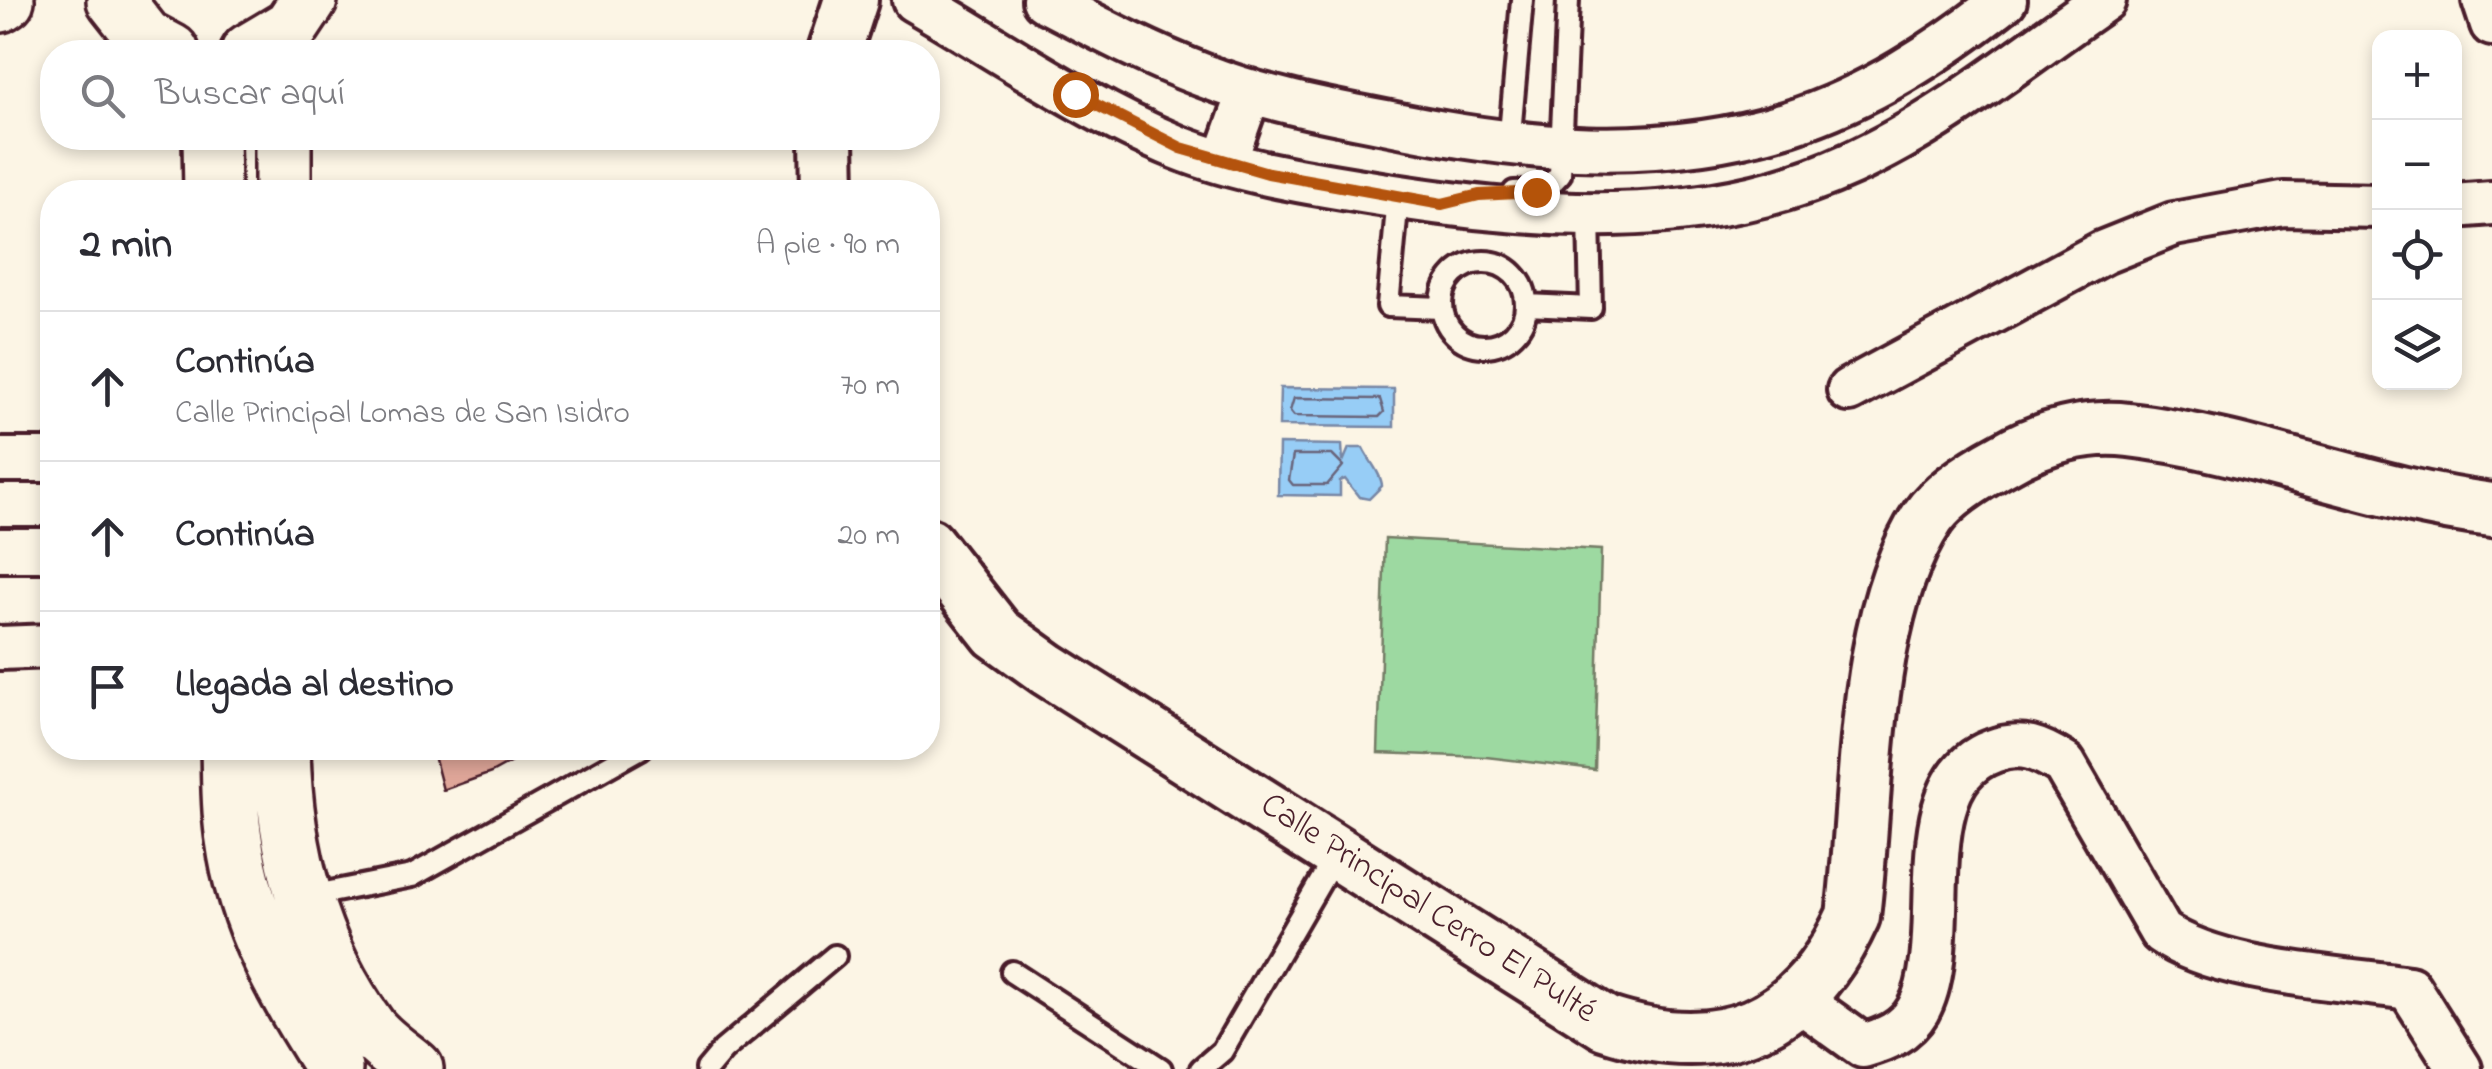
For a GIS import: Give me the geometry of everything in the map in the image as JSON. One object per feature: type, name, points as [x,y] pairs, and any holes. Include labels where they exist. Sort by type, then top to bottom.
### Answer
[{"type":"main road","points":[[114,0],[149,40]]},
{"type":"main road","points":[[211,150],[212,180]]},
{"type":"main road","points":[[283,150],[283,180]]},
{"type":"main road","points":[[230,760],[233,838],[246,897],[286,995],[334,1069]]},
{"type":"main road","points":[[282,760],[283,799],[309,922],[370,1031],[415,1069]]},
{"type":"street","points":[[838,40],[851,0]]},
{"type":"street","points":[[914,0],[1075,94],[1181,148],[1268,173],[1398,197],[1590,216],[1723,202],[1782,190],[1849,165],[1972,95],[2104,0]]},
{"type":"street","points":[[1044,0],[1109,34],[1285,103],[1509,145],[1563,151],[1716,140],[1790,122],[1864,91],[1946,47],[2005,0]]},
{"type":"street","points":[[2484,0],[2492,24]]},
{"type":"street","points":[[1075,94],[1109,34]]},
{"type":"street","points":[[1225,161],[1250,91]]},
{"type":"street","points":[[826,150],[828,180]]},
{"type":"street","points":[[2462,205],[2492,203]]},
{"type":"street","points":[[1849,390],[2104,252],[2174,224],[2283,204],[2372,206]]},
{"type":"street","name":"Calle Principal Cerro El Pulté","points":[[940,560],[998,633],[1605,1023],[1646,1037],[1682,1041],[1720,1037],[1766,1020],[1795,997],[1837,950],[1853,916],[1879,660],[1896,580],[1929,515],[1982,470],[2028,445],[2055,437],[2127,430],[2492,510]]},
{"type":"street","points":[[0,460],[40,460]]},
{"type":"street","points":[[0,550],[40,550]]},
{"type":"street","points":[[0,648],[40,646]]},
{"type":"street","points":[[1795,997],[1862,1046],[1894,1037],[1917,1012],[1928,986],[1947,796],[1958,776],[1976,758],[2018,744],[2040,749],[2064,764],[2161,932],[2182,947],[2214,958],[2409,988],[2460,1069]]},
{"type":"lane","points":[[1509,145],[1522,0]]},
{"type":"lane","points":[[1442,204],[1479,195],[1544,191],[1557,181],[1563,151],[1568,0]]},
{"type":"lane","points":[[1398,197],[1388,306],[1442,308]]},
{"type":"lane","points":[[1526,305],[1591,308],[1590,216]]},
{"type":"lane","points":[[1483,262],[1509,270],[1524,291],[1526,305],[1518,330],[1508,340],[1480,347],[1454,334],[1442,308],[1449,280],[1470,264],[1483,262]]},
{"type":"lane","points":[[302,898],[412,876],[620,760]]},
{"type":"lane","points":[[1201,1069],[1222,1051],[1338,852]]},
{"type":"lane","points":[[708,1069],[723,1050],[836,956]]},
{"type":"lane","points":[[1012,972],[1162,1069]]},
{"type":"green space","points":[[1385,538],[1601,550],[1595,770],[1486,757],[1378,753]]},
{"type":"water","points":[[1280,388],[1394,389],[1394,427],[1279,426]]},
{"type":"water","points":[[1279,444],[1342,445],[1343,462],[1349,448],[1363,448],[1382,486],[1369,499],[1359,497],[1345,479],[1340,481],[1340,496],[1278,495]]},
{"type":"building","points":[[435,760],[515,760],[491,773],[443,790]]},
{"type":"route","points":[[1075,94],[1181,148],[1268,173],[1442,204],[1461,197],[1536,192]]}]
